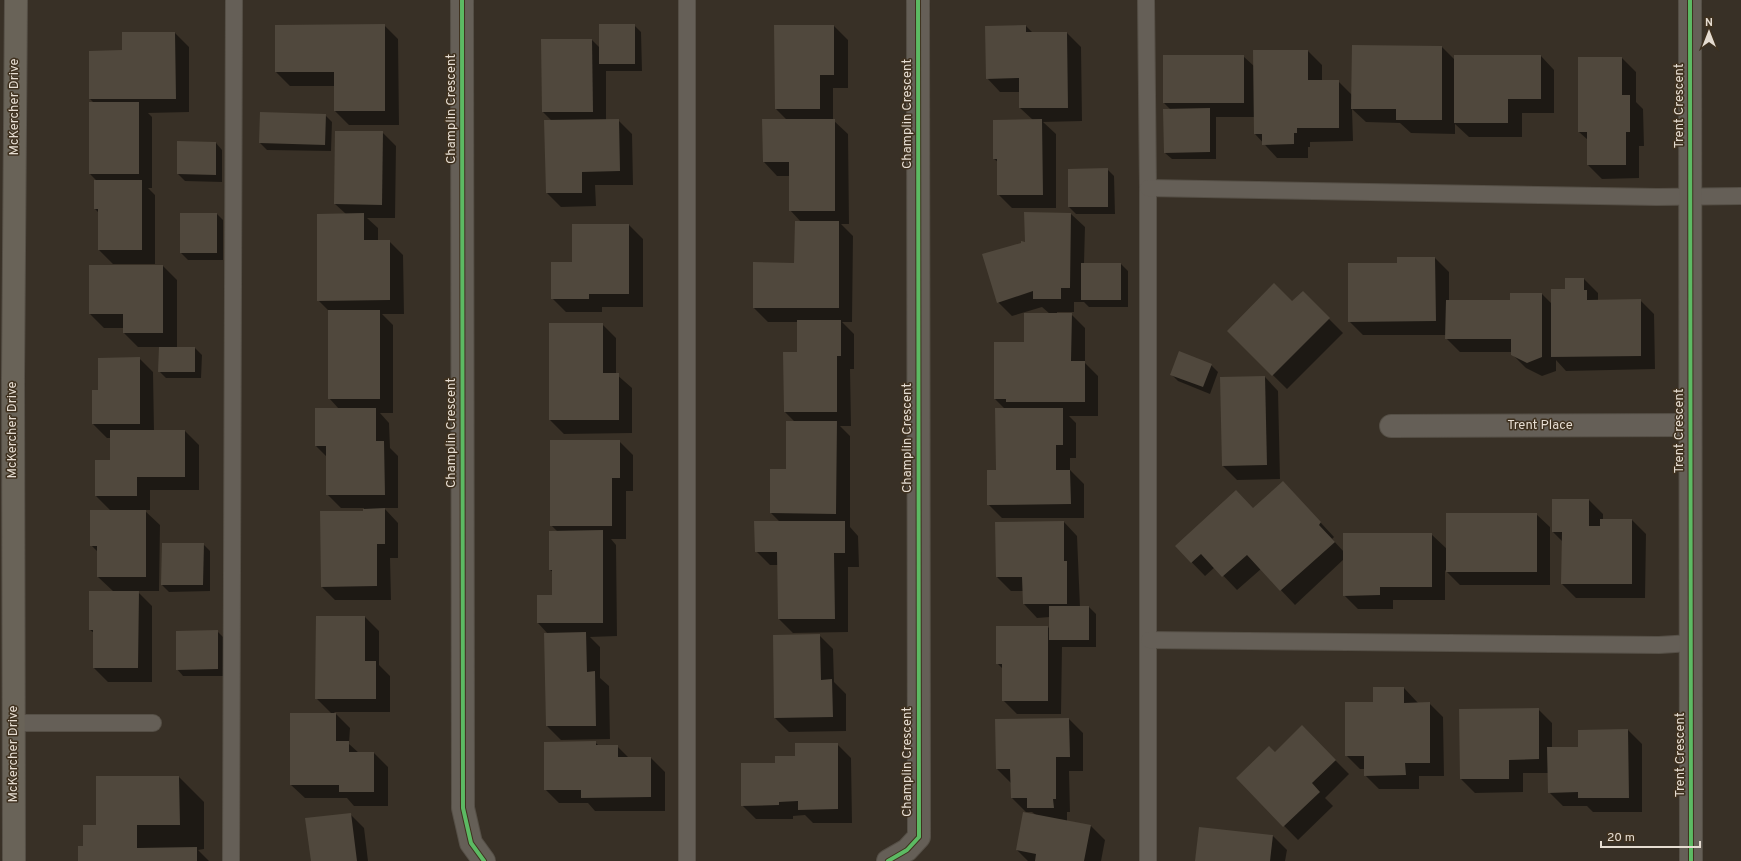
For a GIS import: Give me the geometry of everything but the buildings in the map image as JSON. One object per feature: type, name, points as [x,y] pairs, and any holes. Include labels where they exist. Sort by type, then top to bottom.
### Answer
[{"type":"main road","name":"McKercher Drive","points":[[14,861],[14,723],[6,379],[16,0]]},
{"type":"street","name":"Champlin Crescent","points":[[462,0],[463,808],[471,843],[484,861]]},
{"type":"street","name":"Champlin Crescent","points":[[888,861],[907,850],[919,837],[918,0]]},
{"type":"street","name":"Trent Crescent","points":[[1690,0],[1691,861]]},
{"type":"street","name":"Trent Place","points":[[1390,426],[1690,425]]},
{"type":"lane","points":[[231,861],[234,0]]},
{"type":"lane","points":[[688,0],[688,861]]},
{"type":"lane","points":[[1146,0],[1148,188],[1148,861]]},
{"type":"lane","points":[[1148,188],[1741,196]]},
{"type":"lane","points":[[1149,640],[1659,645],[1691,643]]},
{"type":"lane","points":[[14,723],[153,723]]},
{"type":"cycle path","points":[[462,0],[463,808],[471,843],[484,861]]},
{"type":"cycle path","points":[[888,861],[907,850],[919,837],[918,0]]},
{"type":"cycle path","points":[[1690,0],[1691,861]]}]
